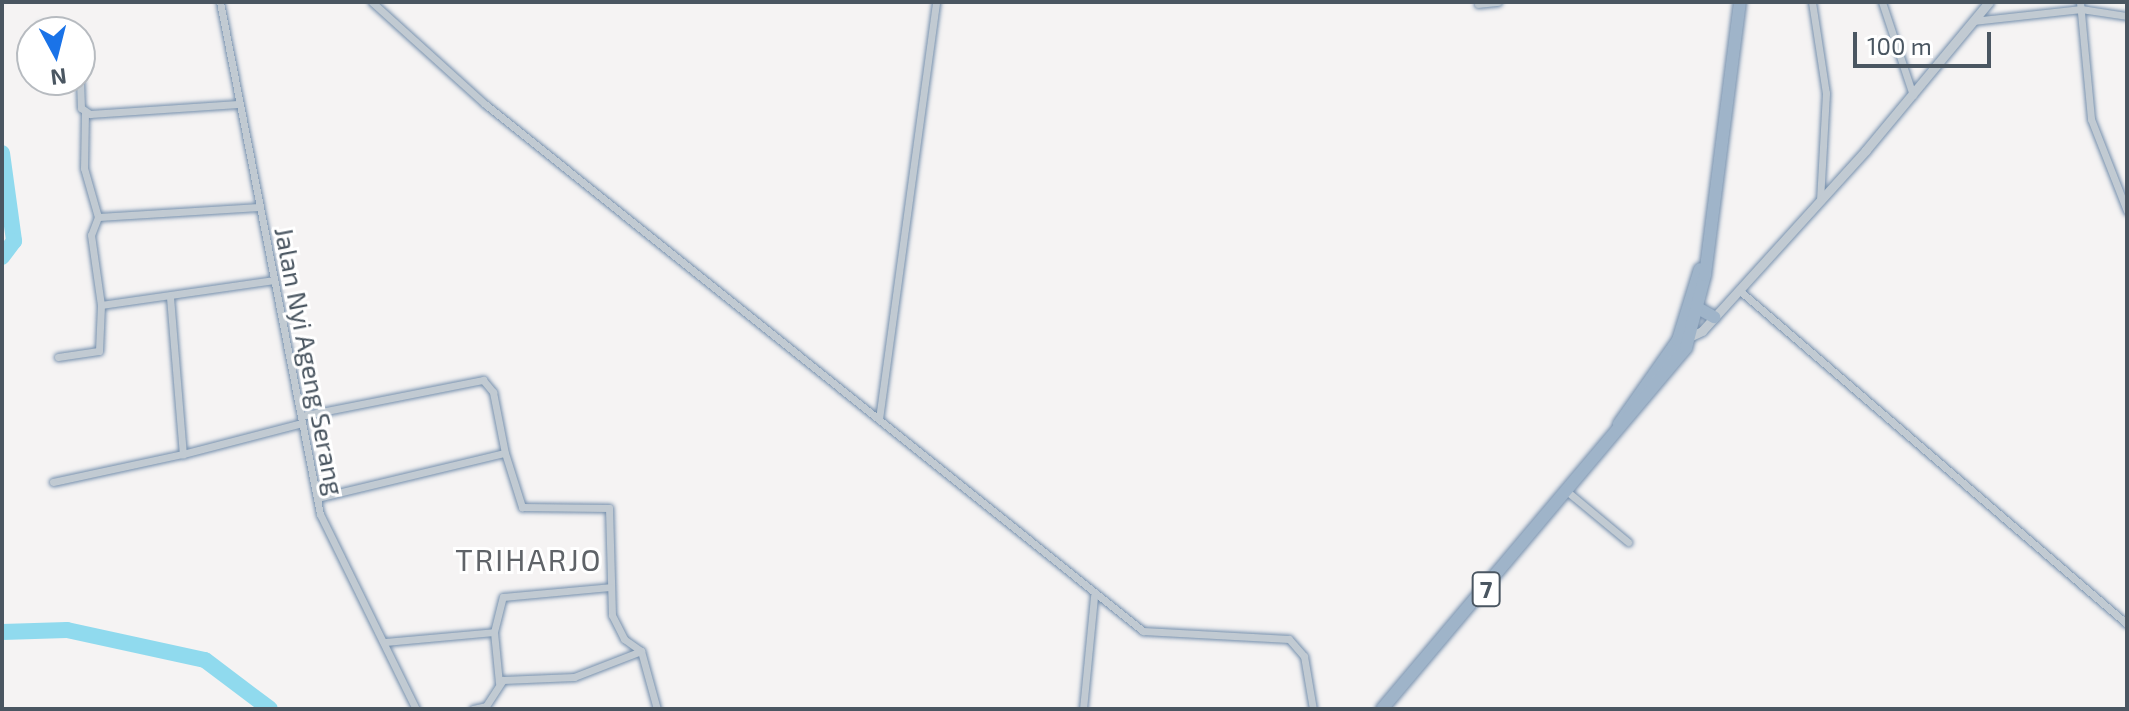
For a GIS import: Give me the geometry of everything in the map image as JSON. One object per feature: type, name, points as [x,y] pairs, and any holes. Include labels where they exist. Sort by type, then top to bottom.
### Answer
[{"type":"highway","name":"7","points":[[1382,709],[1571,495],[1684,339],[1709,243],[1740,2]]},
{"type":"highway","points":[[1694,306],[1714,317]]},
{"type":"street","name":"Jalan Nyi Ageng Serang","points":[[220,2],[317,498],[330,544],[385,642],[416,709]]},
{"type":"street","points":[[372,2],[485,104],[879,419],[1094,596],[1150,635],[1282,635],[1304,656],[1313,709]]},
{"type":"street","points":[[879,419],[936,2]]},
{"type":"street","points":[[1478,4],[1498,2]]},
{"type":"street","points":[[1812,2],[1826,93],[1820,201]]},
{"type":"street","points":[[1882,2],[1913,95]]},
{"type":"street","points":[[1684,339],[1714,317],[1820,201],[1989,2]]},
{"type":"street","points":[[1973,21],[2080,5],[2127,16]]},
{"type":"street","points":[[2080,5],[2091,119],[2127,211]]},
{"type":"street","points":[[58,357],[99,351],[101,305],[91,235],[98,217],[84,168],[82,96]]},
{"type":"street","points":[[85,112],[238,104]]},
{"type":"street","points":[[98,217],[259,207]]},
{"type":"street","points":[[101,305],[274,280]]},
{"type":"street","points":[[1739,290],[2127,624]]},
{"type":"street","points":[[170,297],[183,454]]},
{"type":"street","points":[[53,482],[183,454],[301,420],[483,380],[493,392],[505,453],[522,507],[609,508],[610,587],[616,626],[641,651],[657,709]]},
{"type":"street","points":[[317,498],[505,453]]},
{"type":"street","points":[[1571,495],[1628,542]]},
{"type":"street","points":[[473,709],[486,706],[499,683],[494,632],[503,597],[610,587]]},
{"type":"street","points":[[1083,709],[1094,596]]},
{"type":"street","points":[[385,642],[494,632]]},
{"type":"street","points":[[499,683],[574,677],[641,651]]},
{"type":"waterway","points":[[2,153],[14,241],[2,257]]},
{"type":"waterway","points":[[2,632],[67,630],[205,660],[270,709]]},
{"type":"district","name":"TRIHARJO","points":[[529,559]]}]
